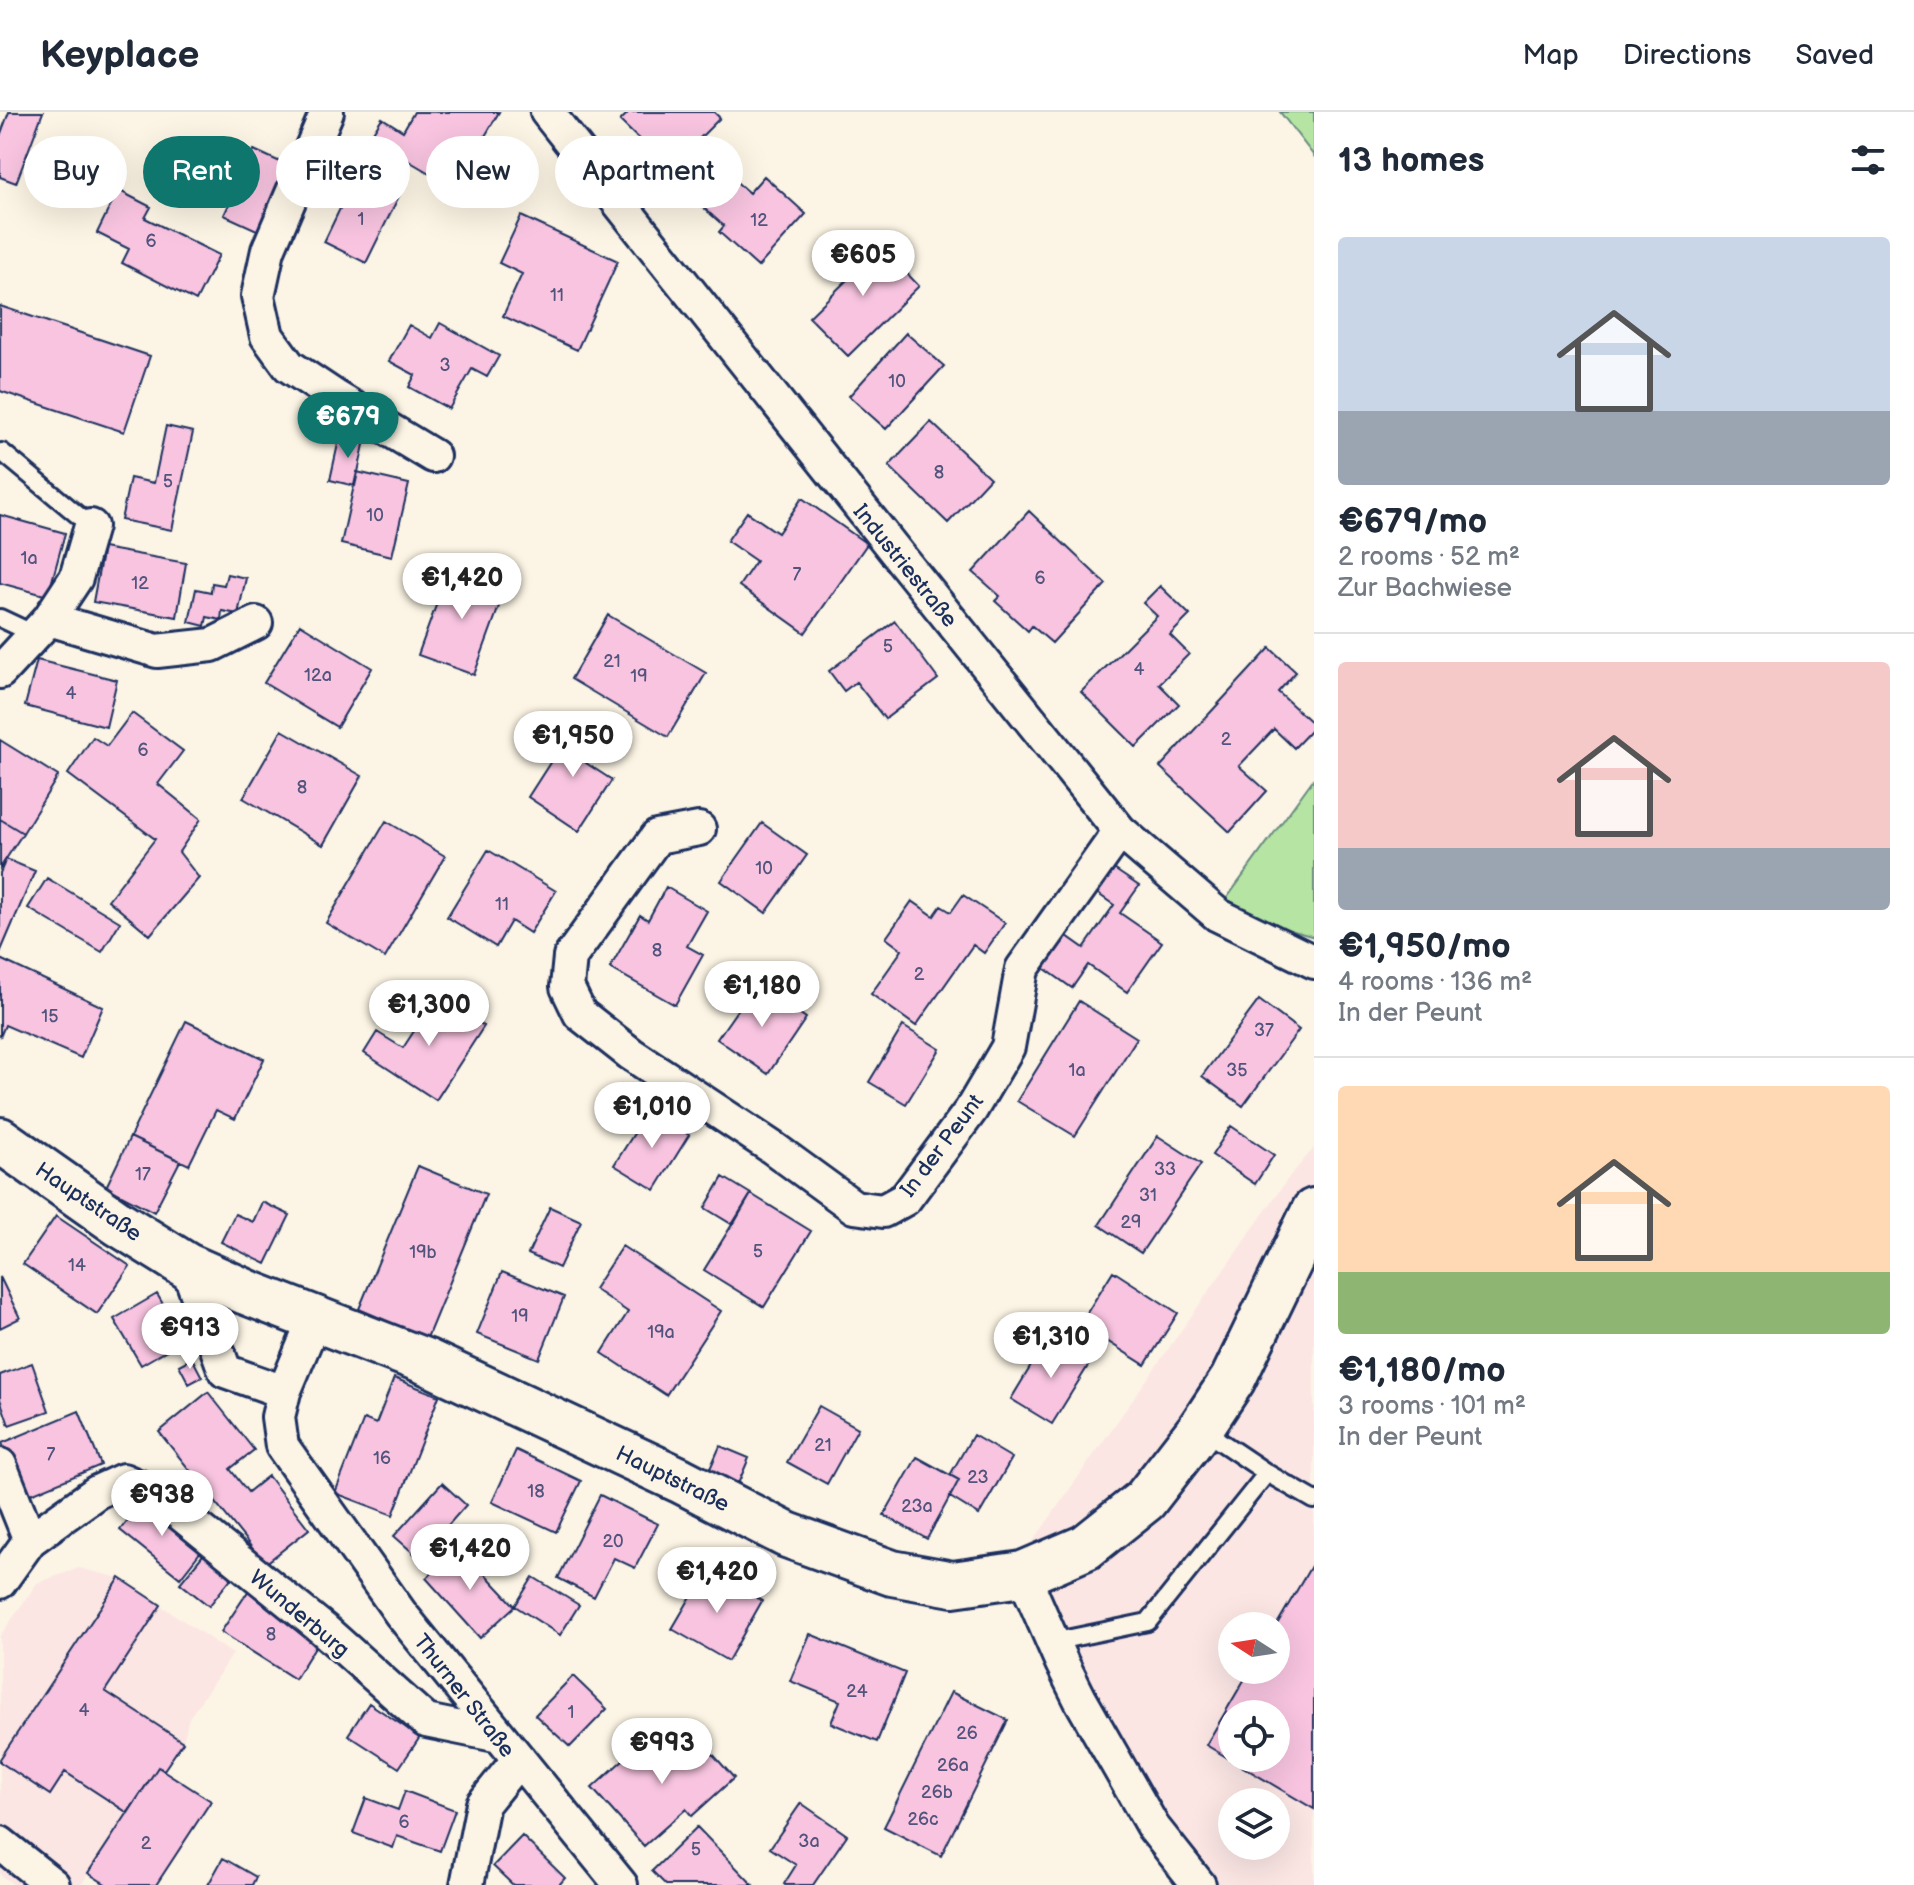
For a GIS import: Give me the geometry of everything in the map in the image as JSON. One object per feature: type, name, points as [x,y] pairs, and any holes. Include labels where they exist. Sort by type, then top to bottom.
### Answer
[{"type":"street","points":[[327,112],[268,250],[258,296],[267,336],[289,366],[433,456]]},
{"type":"street","name":"Industriestraße","points":[[547,112],[1120,831],[1218,915],[1314,962]]},
{"type":"street","points":[[0,672],[42,626],[76,578],[91,526]]},
{"type":"street","points":[[42,626],[157,651],[212,645],[256,623]]},
{"type":"street","name":"In der Peunt","points":[[699,829],[657,837],[570,957],[567,987],[580,1014],[631,1054],[773,1148],[854,1207],[883,1211],[905,1199],[971,1110],[1008,1047],[1022,969],[1120,831]]},
{"type":"street","name":"Hauptstraße","points":[[0,1140],[118,1223],[187,1266],[425,1361],[680,1480],[787,1535],[892,1573],[953,1584],[1023,1574],[1086,1547],[1145,1500],[1200,1429],[1233,1379],[1314,1211]]},
{"type":"street","points":[[187,1266],[225,1371],[284,1392]]},
{"type":"street","name":"Thurner Straße","points":[[315,1318],[284,1392],[278,1417],[282,1446],[401,1614],[510,1748],[483,1804],[467,1885]]},
{"type":"street","points":[[0,1465],[30,1540]]},
{"type":"street","name":"Wunderburg","points":[[0,1582],[30,1540],[97,1492],[123,1480],[156,1494],[323,1629],[426,1721],[510,1748]]},
{"type":"street","points":[[1023,1574],[1080,1699],[1153,1827],[1199,1885]]},
{"type":"street","points":[[510,1748],[621,1885]]},
{"type":"street","points":[[0,1843],[53,1885]]},
{"type":"lane","points":[[2,452],[91,526]]},
{"type":"lane","points":[[0,618],[42,626]]},
{"type":"lane","points":[[1200,1429],[1314,1500]]},
{"type":"lane","points":[[1052,1642],[1148,1622],[1267,1473]]},
{"type":"shaded area","points":[[1314,1148],[1314,1885],[1208,1885],[1008,1577],[1289,1177]]},
{"type":"shaded area","points":[[79,1568],[120,1578],[233,1654],[189,1718],[183,1742],[165,1770],[211,1801],[156,1885],[107,1885],[89,1873],[81,1885],[14,1885],[0,1875],[0,1636],[37,1583]]},
{"type":"green space","points":[[1280,112],[1314,112],[1314,156]]},
{"type":"green space","points":[[1314,778],[1314,937],[1219,909]]},
{"type":"building","points":[[9,112],[43,112],[34,136],[24,136],[24,162],[16,183],[0,177],[0,136]]},
{"type":"building","points":[[414,112],[499,112],[485,136],[426,136],[426,171],[410,162],[410,136],[371,136],[382,118],[403,131]]},
{"type":"building","points":[[625,112],[714,112],[720,118],[702,136],[636,136],[620,121],[627,114]]},
{"type":"building","points":[[260,153],[276,160],[276,194],[259,231],[224,215],[227,208],[260,208]]},
{"type":"building","points":[[764,176],[806,214],[758,267],[719,232],[724,226],[704,208],[743,208],[743,188],[749,193]]},
{"type":"building","points":[[127,195],[143,203],[143,208],[150,208],[145,218],[219,255],[196,301],[122,263],[129,249],[97,233],[109,208],[127,208]]},
{"type":"building","points":[[340,208],[393,208],[366,263],[324,242]]},
{"type":"building","points":[[521,216],[618,261],[577,350],[503,316],[522,274],[499,263]]},
{"type":"building","points":[[861,245],[870,255],[880,245],[919,286],[848,356],[809,317],[847,280],[836,269]]},
{"type":"building","points":[[0,306],[150,356],[124,432],[0,391]]},
{"type":"building","points":[[440,323],[499,356],[487,377],[472,369],[449,409],[409,387],[415,375],[389,361],[409,325],[432,338]]},
{"type":"building","points":[[906,333],[944,366],[886,429],[849,396]]},
{"type":"building","points":[[931,422],[990,478],[948,523],[889,466]]},
{"type":"building","points":[[166,426],[193,432],[172,530],[121,520],[130,478],[154,483]]},
{"type":"building","points":[[340,435],[365,440],[355,486],[330,480]]},
{"type":"building","points":[[357,472],[409,484],[392,556],[341,544]]},
{"type":"building","points":[[802,498],[867,544],[805,633],[739,586],[756,561],[727,541],[747,512],[778,533]]},
{"type":"building","points":[[1029,511],[1106,584],[1052,643],[1032,626],[1028,631],[995,601],[1000,596],[973,572]]},
{"type":"building","points":[[0,515],[65,533],[48,596],[0,583]]},
{"type":"building","points":[[103,548],[186,563],[177,617],[93,602]]},
{"type":"building","points":[[450,567],[506,587],[474,675],[418,655]]},
{"type":"building","points":[[227,574],[246,578],[238,614],[222,611],[221,620],[207,617],[205,626],[189,622],[196,589],[211,592],[212,583],[224,585]]},
{"type":"building","points":[[1160,586],[1190,615],[1170,635],[1189,654],[1159,684],[1179,704],[1136,747],[1081,692],[1157,616],[1143,603]]},
{"type":"building","points":[[608,615],[706,673],[668,737],[571,679]]},
{"type":"building","points":[[895,621],[938,679],[885,719],[856,682],[844,691],[829,671]]},
{"type":"building","points":[[300,624],[372,668],[337,727],[264,683]]},
{"type":"building","points":[[1270,648],[1296,672],[1278,692],[1314,727],[1294,748],[1274,729],[1239,766],[1267,791],[1230,832],[1160,767]]},
{"type":"building","points":[[37,660],[117,680],[106,727],[25,706]]},
{"type":"building","points":[[132,713],[183,751],[158,784],[201,819],[179,852],[199,878],[150,935],[108,900],[155,839],[68,774],[93,737],[107,746]]},
{"type":"building","points":[[578,719],[604,736],[586,763],[612,780],[579,831],[528,797]]},
{"type":"building","points":[[282,730],[362,776],[323,845],[243,798]]},
{"type":"building","points":[[0,740],[58,776],[23,833],[0,819]]},
{"type":"building","points":[[0,819],[23,833],[0,868]]},
{"type":"building","points":[[386,821],[445,856],[385,958],[326,923]]},
{"type":"building","points":[[762,823],[807,855],[766,913],[721,881]]},
{"type":"building","points":[[488,850],[556,891],[530,933],[511,921],[496,947],[447,917]]},
{"type":"building","points":[[6,859],[35,871],[0,953],[0,873]]},
{"type":"building","points":[[1108,865],[1139,886],[1120,913],[1162,942],[1127,992],[1088,965],[1072,988],[1041,966],[1064,934],[1084,948],[1114,905],[1091,889]]},
{"type":"building","points":[[47,878],[120,922],[102,952],[28,908]]},
{"type":"building","points":[[666,887],[707,911],[687,946],[703,955],[675,1005],[610,968],[640,915],[648,920]]},
{"type":"building","points":[[963,895],[1005,923],[984,953],[973,945],[916,1026],[871,994],[902,950],[886,938],[912,901],[934,916],[941,906],[951,912]]},
{"type":"building","points":[[0,959],[103,1007],[81,1058],[5,1025],[0,1037]]},
{"type":"building","points":[[756,983],[806,1018],[768,1074],[717,1039]]},
{"type":"building","points":[[437,996],[484,1026],[436,1100],[364,1053],[377,1032],[403,1048]]},
{"type":"building","points":[[1259,1000],[1299,1030],[1243,1106],[1202,1076]]},
{"type":"building","points":[[1079,1001],[1137,1038],[1075,1136],[1017,1101]]},
{"type":"building","points":[[186,1021],[264,1059],[235,1119],[216,1110],[189,1165],[130,1137]]},
{"type":"building","points":[[903,1026],[940,1049],[906,1104],[869,1082]]},
{"type":"building","points":[[649,1110],[689,1135],[655,1190],[614,1165]]},
{"type":"building","points":[[1231,1126],[1274,1155],[1255,1184],[1212,1155]]},
{"type":"building","points":[[1158,1136],[1201,1164],[1141,1253],[1099,1225]]},
{"type":"building","points":[[130,1137],[180,1161],[154,1212],[106,1187]]},
{"type":"building","points":[[418,1166],[486,1194],[427,1338],[359,1309]]},
{"type":"building","points":[[723,1177],[751,1194],[733,1225],[705,1208]]},
{"type":"building","points":[[751,1194],[811,1231],[764,1307],[704,1270]]},
{"type":"building","points":[[262,1202],[290,1215],[266,1264],[221,1242],[235,1214],[253,1222]]},
{"type":"building","points":[[550,1207],[581,1221],[559,1268],[528,1254]]},
{"type":"building","points":[[56,1216],[130,1266],[97,1314],[23,1264]]},
{"type":"building","points":[[622,1246],[721,1311],[666,1395],[602,1353],[628,1312],[594,1289]]},
{"type":"building","points":[[1113,1271],[1178,1313],[1145,1365],[1080,1324]]},
{"type":"building","points":[[502,1272],[564,1297],[539,1359],[477,1334]]},
{"type":"building","points":[[0,1277],[20,1318],[0,1328]]},
{"type":"building","points":[[157,1294],[184,1340],[141,1365],[114,1319]]},
{"type":"building","points":[[1049,1336],[1091,1361],[1052,1424],[1011,1399]]},
{"type":"building","points":[[192,1358],[202,1377],[189,1384],[179,1365]]},
{"type":"building","points":[[32,1363],[49,1411],[9,1425],[0,1399],[0,1375]]},
{"type":"building","points":[[394,1378],[439,1396],[393,1515],[335,1493],[364,1419],[376,1424]]},
{"type":"building","points":[[208,1392],[254,1450],[230,1469],[248,1492],[268,1476],[309,1529],[265,1564],[159,1432]]},
{"type":"building","points":[[819,1406],[858,1428],[827,1484],[787,1462]]},
{"type":"building","points":[[79,1411],[101,1465],[24,1497],[2,1443]]},
{"type":"building","points":[[973,1435],[1012,1458],[979,1515],[950,1497],[959,1480],[950,1475]]},
{"type":"building","points":[[720,1446],[749,1458],[738,1484],[709,1471]]},
{"type":"building","points":[[516,1450],[581,1481],[556,1532],[492,1502]]},
{"type":"building","points":[[917,1457],[959,1480],[927,1539],[884,1515]]},
{"type":"building","points":[[442,1483],[466,1505],[419,1558],[394,1536]]},
{"type":"building","points":[[600,1495],[658,1524],[635,1568],[614,1558],[594,1597],[558,1578]]},
{"type":"building","points":[[145,1498],[205,1546],[180,1578],[120,1530]]},
{"type":"building","points":[[460,1547],[515,1606],[480,1638],[426,1578]]},
{"type":"building","points":[[207,1550],[236,1572],[209,1606],[180,1583]]},
{"type":"building","points":[[1314,1561],[1314,1809],[1290,1795],[1290,1788],[1279,1788],[1252,1772],[1290,1772],[1290,1700],[1232,1700],[1242,1684],[1290,1684],[1290,1612],[1284,1612]]},
{"type":"building","points":[[707,1569],[762,1601],[728,1661],[672,1629]]},
{"type":"building","points":[[533,1577],[579,1605],[560,1635],[515,1606]]},
{"type":"building","points":[[120,1578],[161,1605],[105,1691],[183,1742],[164,1770],[158,1767],[128,1813],[65,1772],[50,1795],[0,1762]]},
{"type":"building","points":[[249,1590],[321,1637],[295,1679],[221,1632]]},
{"type":"building","points":[[810,1634],[905,1673],[877,1742],[831,1723],[840,1701],[790,1681]]},
{"type":"building","points":[[573,1676],[607,1709],[570,1747],[535,1715]]},
{"type":"building","points":[[951,1692],[1008,1720],[941,1856],[884,1827]]},
{"type":"building","points":[[369,1703],[420,1737],[399,1768],[348,1735]]},
{"type":"building","points":[[1218,1725],[1218,1752],[1206,1745]]},
{"type":"building","points":[[694,1733],[734,1778],[692,1816],[686,1809],[644,1846],[592,1788],[647,1738],[665,1759]]},
{"type":"building","points":[[158,1767],[211,1801],[156,1885],[107,1885],[88,1873]]},
{"type":"building","points":[[405,1791],[455,1810],[440,1851],[397,1836],[393,1848],[353,1833],[366,1798],[398,1810]]},
{"type":"building","points":[[801,1803],[847,1835],[813,1885],[785,1885],[796,1865],[770,1848]]},
{"type":"building","points":[[697,1827],[753,1885],[666,1885],[652,1871]]},
{"type":"building","points":[[522,1836],[565,1878],[559,1885],[513,1885],[493,1866]]},
{"type":"building","points":[[223,1858],[256,1877],[252,1885],[208,1885]]}]
